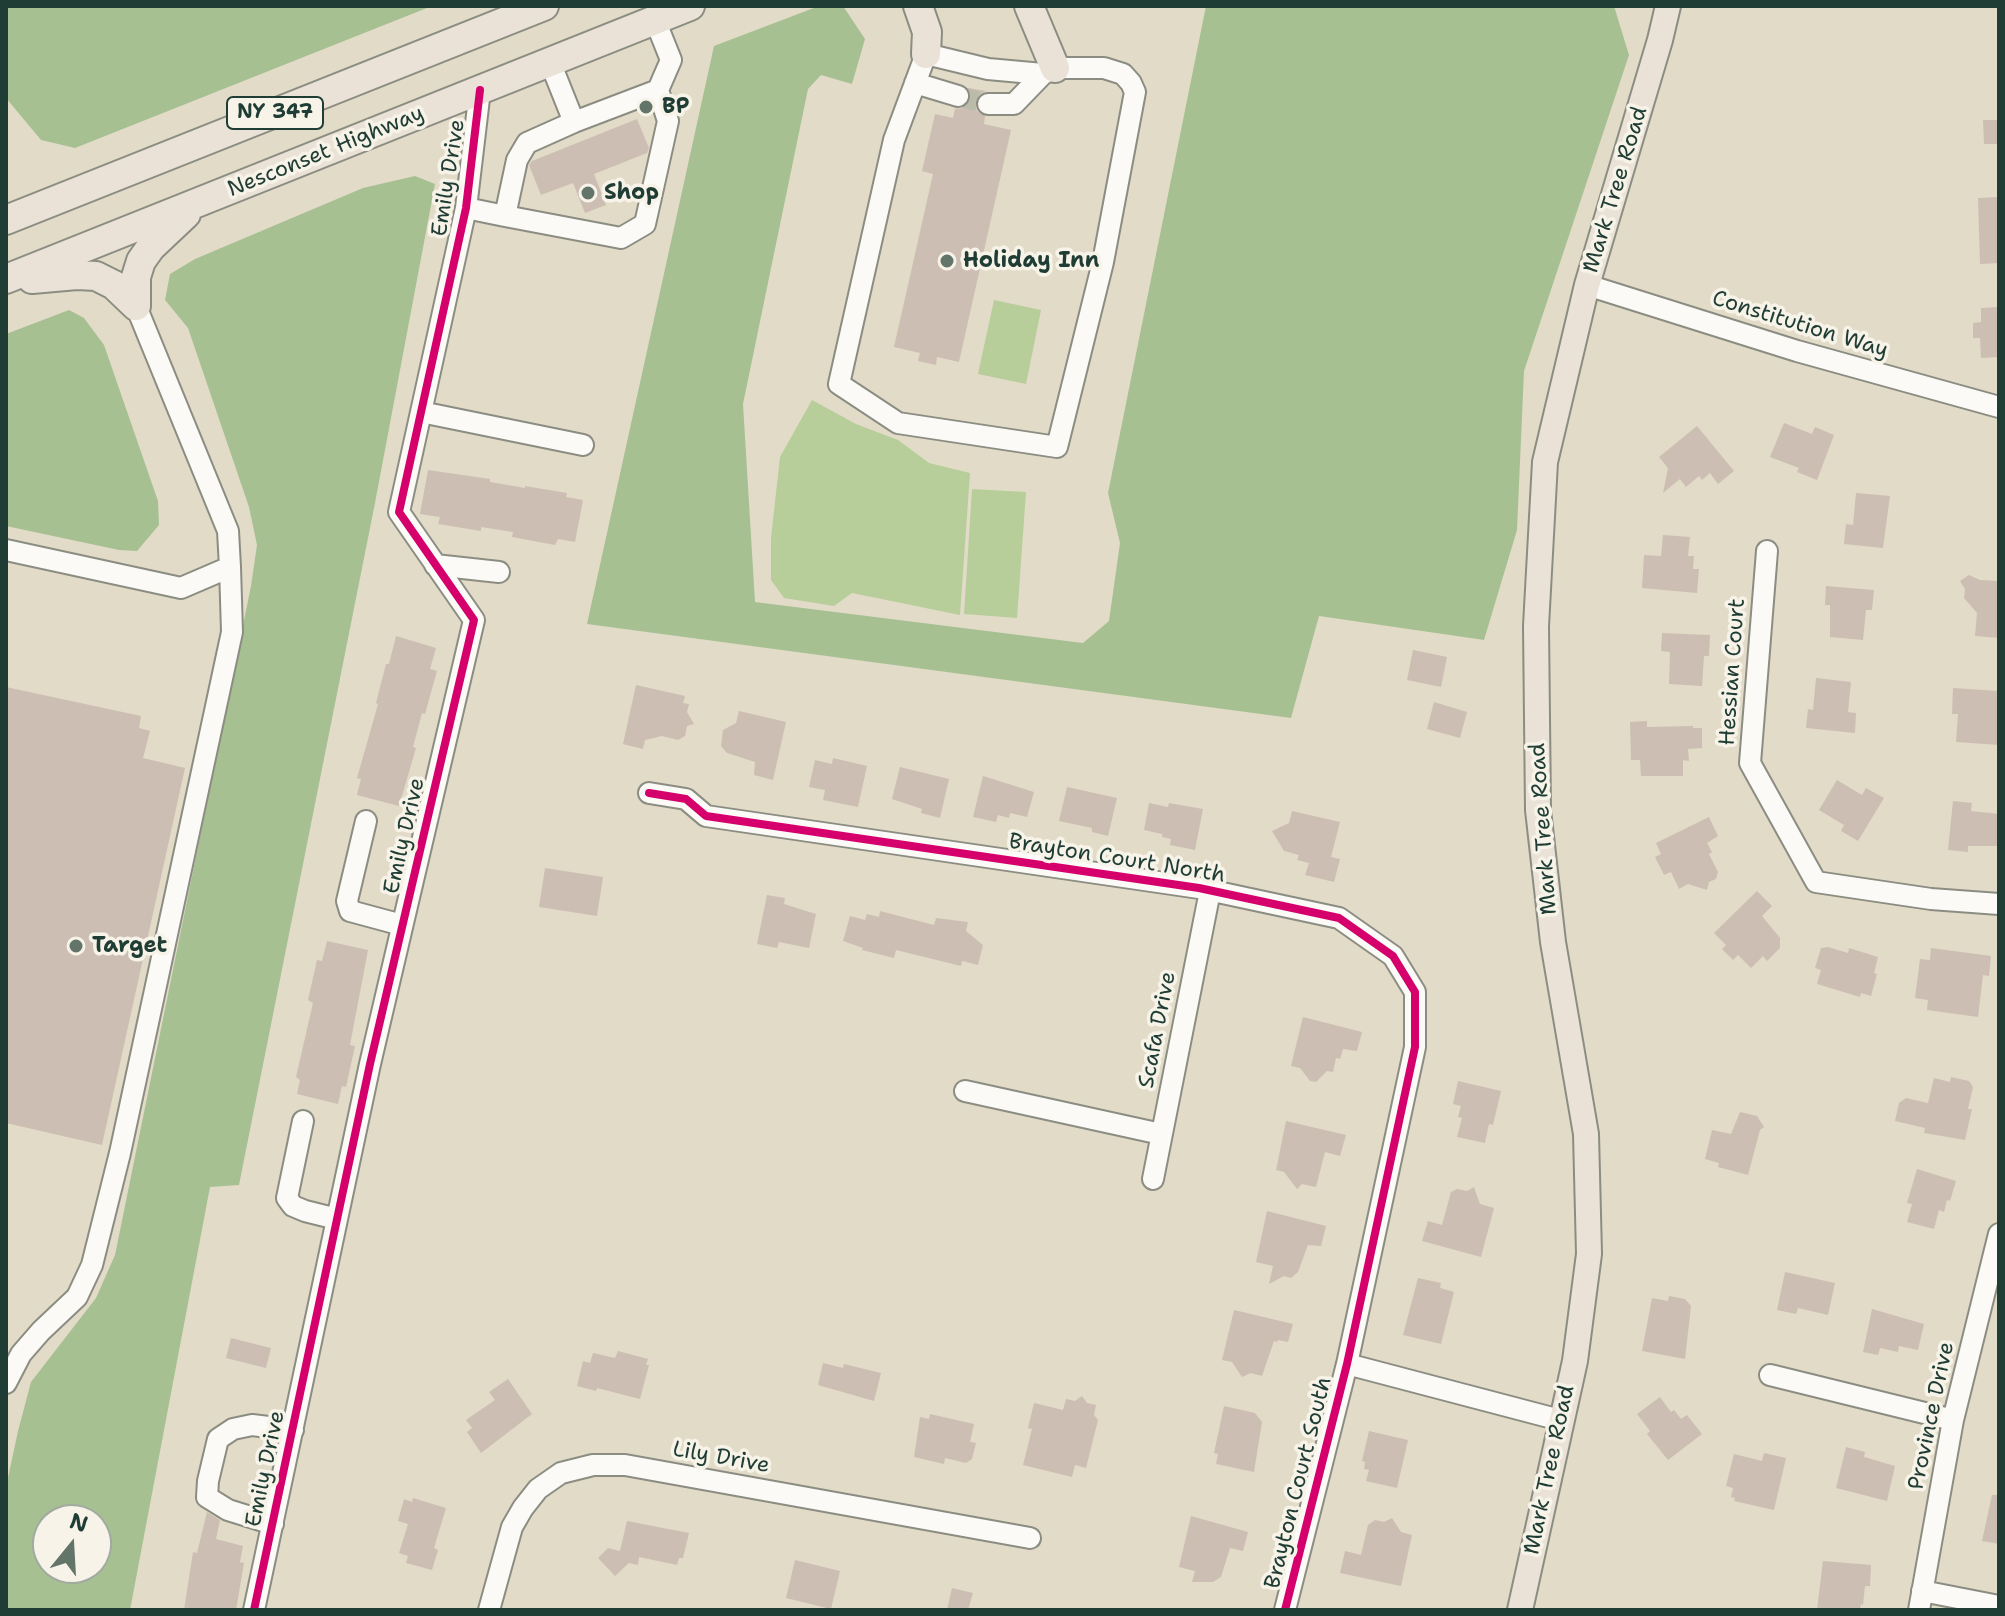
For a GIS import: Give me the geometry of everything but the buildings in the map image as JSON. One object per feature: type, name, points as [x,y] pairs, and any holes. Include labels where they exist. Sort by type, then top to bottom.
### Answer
[{"type":"highway","name":"NY 347","points":[[6,220],[544,6]]},
{"type":"highway","name":"Nesconset Highway","points":[[6,280],[690,6]]},
{"type":"highway","points":[[918,6],[927,32],[926,54]]},
{"type":"highway","points":[[1029,6],[1049,71]]},
{"type":"highway","points":[[136,306],[136,277],[146,253],[197,204]]},
{"type":"highway","points":[[6,280],[96,276],[114,285],[136,306]]},
{"type":"main road","name":"Mark Tree Road","points":[[1520,1610],[1575,1361],[1589,1254],[1586,1134],[1553,942],[1538,810],[1536,626],[1545,462],[1587,285],[1668,6]]},
{"type":"street","points":[[466,208],[621,238],[645,224],[668,121],[658,90],[671,60],[655,20]]},
{"type":"street","points":[[926,54],[988,69],[1049,71],[1104,68],[1123,74],[1135,92],[1103,262],[1057,447],[898,423],[839,384],[894,140],[926,54]]},
{"type":"street","points":[[550,62],[574,122]]},
{"type":"street","points":[[988,104],[1014,104],[1049,71]]},
{"type":"street","points":[[915,83],[958,96]]},
{"type":"street","name":"Emily Drive","points":[[254,1610],[402,925],[474,620],[399,512],[466,208],[480,90]]},
{"type":"street","points":[[505,216],[517,160],[527,143],[658,90]]},
{"type":"street","name":"Constitution Way","points":[[1587,285],[1797,351],[1999,407]]},
{"type":"street","points":[[6,1383],[21,1354],[77,1297],[92,1265],[120,1153],[232,632],[228,531],[136,306]]},
{"type":"street","points":[[421,412],[583,445]]},
{"type":"street","points":[[6,550],[181,588],[230,567]]},
{"type":"street","name":"Hessian Court","points":[[1767,551],[1750,763],[1816,882],[1931,899],[1999,904]]},
{"type":"street","points":[[435,565],[499,572]]},
{"type":"street","name":"Brayton Court North","points":[[649,793],[686,799],[706,816],[1210,891],[1339,918],[1393,956],[1415,992],[1415,1047],[1347,1364]]},
{"type":"street","points":[[366,821],[347,901],[350,911],[402,925]]},
{"type":"street","name":"Scafa Drive","points":[[1153,1179],[1210,891]]},
{"type":"street","points":[[965,1091],[1161,1134]]},
{"type":"street","points":[[303,1121],[287,1198],[293,1206],[337,1219]]},
{"type":"street","name":"Province Drive","points":[[1921,1601],[1953,1420],[1999,1234]]},
{"type":"street","points":[[1347,1364],[1560,1420]]},
{"type":"street","name":"Brayton Court South","points":[[1285,1610],[1347,1364]]},
{"type":"street","points":[[1770,1375],[1953,1420]]},
{"type":"street","points":[[273,1524],[228,1510],[207,1497],[208,1481],[218,1439],[233,1429],[252,1425],[293,1430]]},
{"type":"street","name":"Lily Drive","points":[[489,1610],[512,1527],[523,1508],[538,1489],[561,1473],[593,1465],[625,1465],[1030,1538]]},
{"type":"street","points":[[1921,1601],[1999,1606]]},
{"type":"green space","points":[[6,6],[432,6],[75,148],[41,140],[6,98]]},
{"type":"green space","points":[[819,6],[843,6],[865,39],[852,84],[821,75],[808,89],[743,404],[755,602],[1083,643],[1109,621],[1120,543],[1108,493],[1206,6],[1614,6],[1629,55],[1524,371],[1517,530],[1484,640],[1319,616],[1291,718],[587,624],[714,46]]},
{"type":"green space","points":[[415,176],[435,184],[375,503],[239,1185],[210,1187],[130,1610],[6,1610],[6,1487],[18,1431],[31,1382],[96,1298],[115,1255],[257,545],[249,507],[188,328],[165,300],[170,274],[195,259],[363,188]]},
{"type":"green space","points":[[994,300],[1041,310],[1026,384],[978,374]]},
{"type":"green space","points":[[69,310],[84,318],[104,345],[158,501],[159,525],[137,551],[6,526],[6,334]]},
{"type":"green space","points":[[812,400],[856,424],[898,440],[929,463],[970,473],[960,615],[852,593],[834,606],[784,598],[771,580],[771,538],[780,457]]},
{"type":"green space","points":[[972,489],[1026,492],[1017,618],[964,614]]},
{"type":"tunnel","points":[[958,96],[988,104]]},
{"type":"cycle path","points":[[254,1610],[370,1064],[474,620],[399,512],[466,208],[480,90]]},
{"type":"cycle path","points":[[649,793],[686,799],[706,816],[1199,888],[1339,918],[1393,956],[1415,992],[1415,1047],[1347,1364],[1285,1610]]},
{"type":"place","name":"BP","points":[[646,107]]},
{"type":"place","name":"Shop","points":[[588,193]]},
{"type":"place","name":"Holiday Inn","points":[[947,261]]},
{"type":"place","name":"Target","points":[[76,946]]}]
